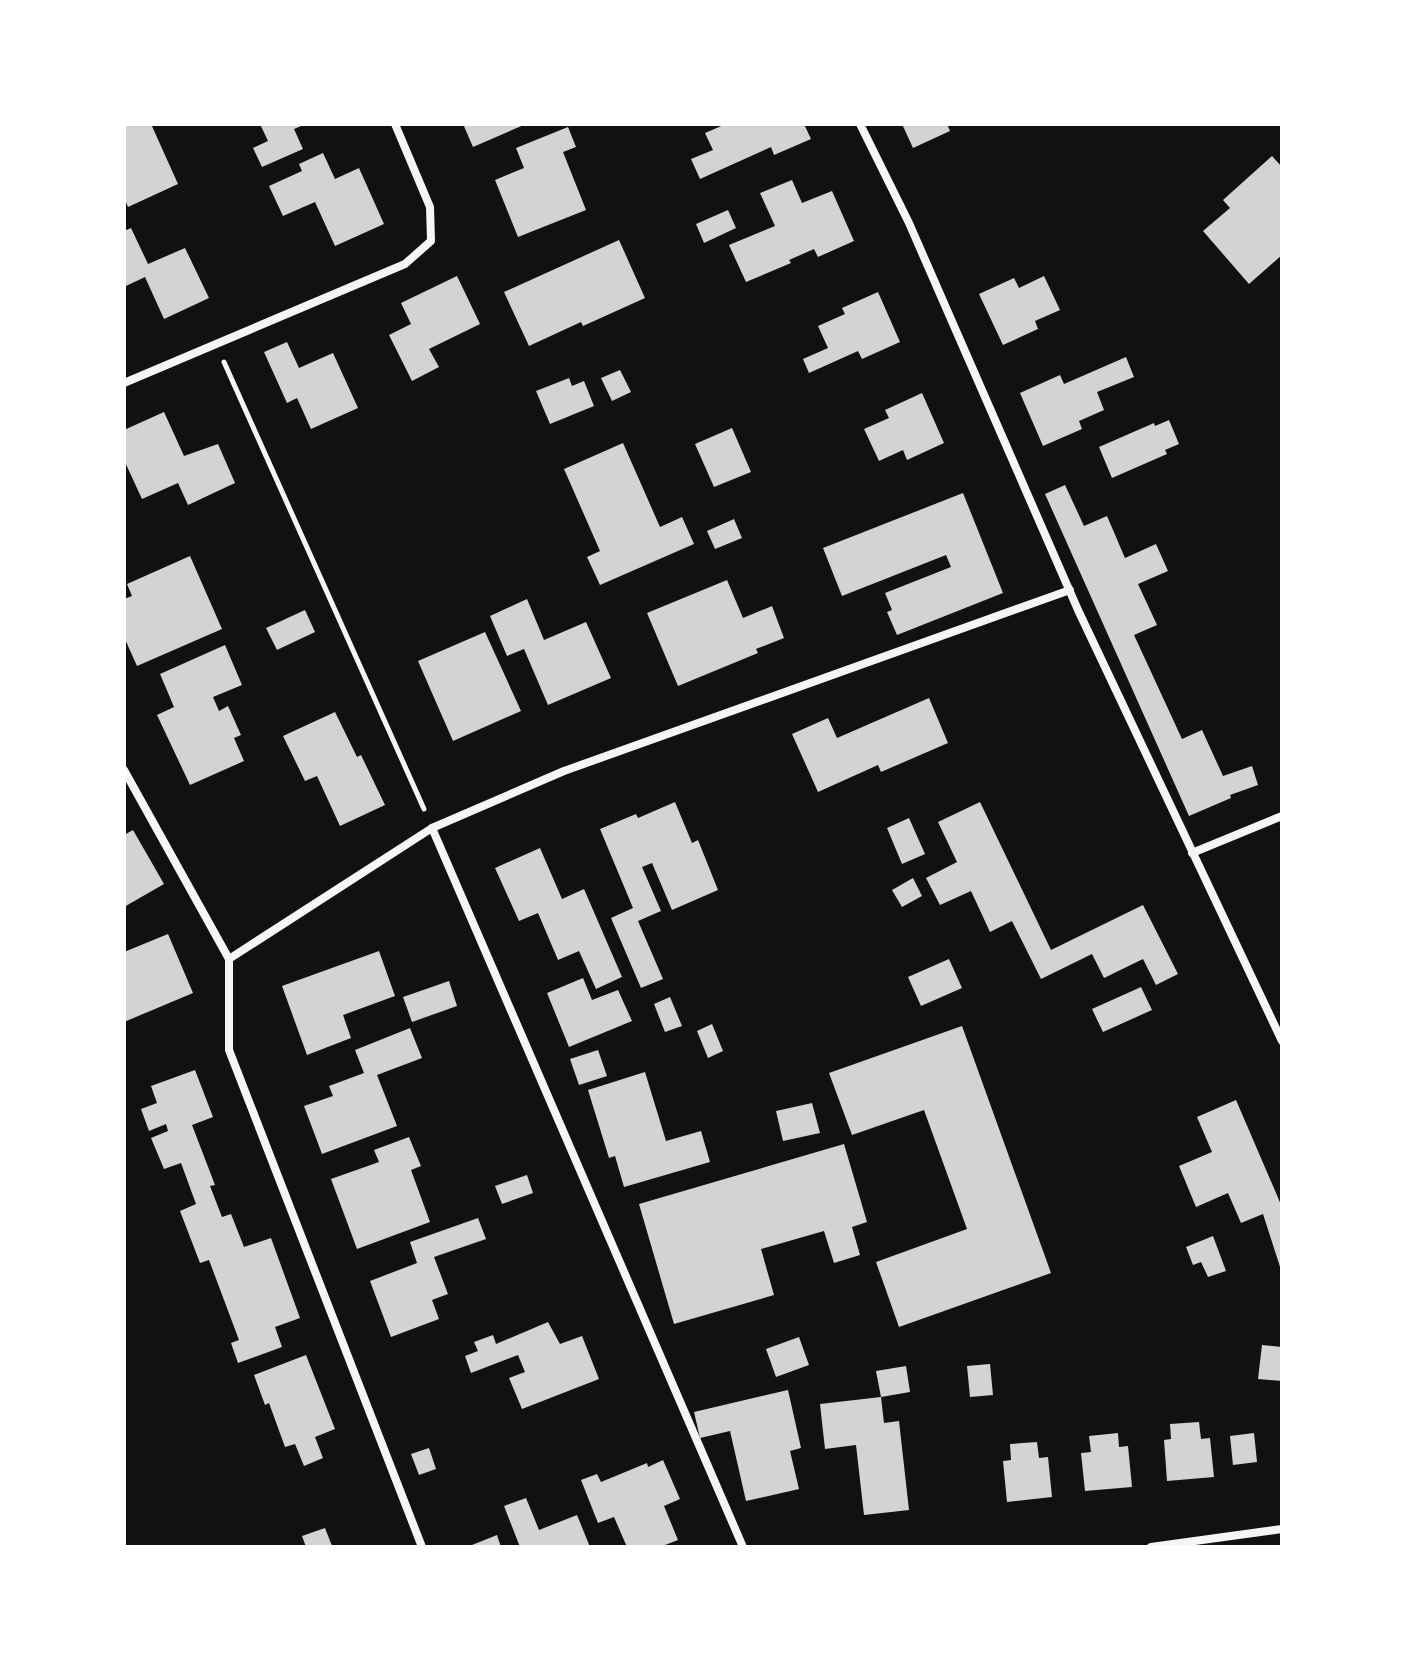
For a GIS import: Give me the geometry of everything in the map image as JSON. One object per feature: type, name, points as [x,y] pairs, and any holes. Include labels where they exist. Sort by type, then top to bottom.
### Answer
[{"type":"street","points":[[124,383],[405,264],[431,241],[430,207],[395,124]]},
{"type":"street","points":[[860,124],[909,223],[1070,590],[1282,1041]]},
{"type":"street","points":[[229,959],[432,828],[564,771],[1070,590]]},
{"type":"street","points":[[124,770],[229,959],[229,1050],[422,1547]]},
{"type":"street","points":[[1192,853],[1282,816]]},
{"type":"street","points":[[432,828],[743,1547]]},
{"type":"street","points":[[1151,1547],[1282,1529]]},
{"type":"path","points":[[216,343],[432,828]]},
{"type":"building","points":[[124,124],[151,124],[178,184],[128,207],[124,198]]},
{"type":"building","points":[[260,124],[306,124],[294,129],[303,149],[262,167],[253,148],[268,141]]},
{"type":"building","points":[[463,124],[526,124],[473,147]]},
{"type":"building","points":[[726,124],[804,124],[811,139],[774,155],[771,147],[700,179],[691,159],[713,150],[705,133]]},
{"type":"building","points":[[902,124],[947,124],[950,131],[913,148]]},
{"type":"building","points":[[568,127],[576,147],[563,152],[586,210],[518,237],[495,180],[524,168],[516,148]]},
{"type":"building","points":[[323,153],[335,179],[359,168],[384,224],[335,246],[315,202],[283,216],[269,186],[302,171],[299,164]]},
{"type":"building","points":[[1272,156],[1282,167],[1282,255],[1249,284],[1203,231],[1230,208],[1223,200]]},
{"type":"building","points":[[792,180],[802,203],[832,191],[854,241],[818,257],[814,249],[789,260],[791,263],[746,282],[729,245],[775,226],[760,193]]},
{"type":"building","points":[[728,210],[736,228],[704,243],[696,224]]},
{"type":"building","points":[[131,228],[148,264],[185,248],[209,298],[164,319],[145,277],[126,286],[124,231]]},
{"type":"building","points":[[619,240],[645,298],[529,346],[504,292]]},
{"type":"building","points":[[457,276],[480,324],[429,349],[439,367],[412,381],[389,335],[411,324],[401,303]]},
{"type":"building","points":[[1044,276],[1060,310],[1035,321],[1038,329],[1003,345],[979,294],[1014,278],[1019,288]]},
{"type":"building","points":[[878,292],[900,342],[862,359],[858,351],[809,373],[803,359],[828,348],[818,326],[845,314],[842,308]]},
{"type":"building","points":[[287,342],[299,368],[333,353],[358,408],[311,429],[297,398],[287,403],[264,352]]},
{"type":"building","points":[[1126,357],[1134,377],[1097,392],[1104,410],[1079,421],[1082,429],[1043,446],[1020,393],[1060,375],[1064,384]]},
{"type":"building","points":[[620,370],[631,392],[612,401],[601,378]]},
{"type":"building","points":[[569,378],[572,386],[584,381],[594,406],[550,424],[536,391]]},
{"type":"building","points":[[922,393],[944,443],[907,460],[903,450],[879,461],[864,429],[889,418],[885,410]]},
{"type":"building","points":[[164,412],[184,456],[218,444],[235,483],[188,505],[178,483],[142,499],[124,460],[124,430]]},
{"type":"building","points":[[1169,420],[1179,444],[1165,450],[1167,454],[1112,478],[1099,447],[1154,423],[1155,426]]},
{"type":"building","points":[[732,428],[751,472],[714,487],[695,444]]},
{"type":"building","points":[[623,443],[660,527],[682,517],[694,544],[600,585],[587,557],[600,551],[564,469]]},
{"type":"building","points":[[1065,485],[1084,526],[1107,516],[1125,558],[1156,544],[1168,571],[1138,584],[1157,625],[1134,635],[1182,739],[1202,730],[1223,776],[1252,766],[1258,785],[1189,816],[1045,494]]},
{"type":"building","points":[[963,493],[1003,593],[897,635],[887,612],[892,610],[885,593],[951,567],[946,555],[842,596],[823,548]]},
{"type":"building","points":[[734,519],[742,538],[715,549],[707,531]]},
{"type":"building","points":[[190,556],[222,629],[137,666],[124,637],[124,599],[132,596],[127,584]]},
{"type":"building","points":[[727,580],[743,618],[772,606],[784,638],[756,649],[758,653],[678,686],[647,613]]},
{"type":"building","points":[[527,599],[544,640],[586,622],[611,678],[548,705],[524,649],[507,656],[490,616]]},
{"type":"building","points":[[305,610],[315,632],[277,650],[266,628]]},
{"type":"building","points":[[485,632],[521,711],[453,741],[418,661]]},
{"type":"building","points":[[225,645],[242,685],[213,697],[219,711],[228,706],[241,735],[234,738],[244,761],[190,785],[157,715],[174,707],[160,674]]},
{"type":"building","points":[[929,698],[948,743],[881,772],[878,765],[818,792],[792,734],[828,718],[837,738]]},
{"type":"building","points":[[335,712],[357,757],[361,755],[385,805],[340,826],[317,776],[305,781],[283,736]]},
{"type":"building","points":[[675,802],[692,843],[698,840],[718,890],[672,910],[652,863],[642,867],[661,911],[638,921],[663,979],[641,988],[611,918],[633,908],[600,829],[636,814],[638,818]]},
{"type":"building","points":[[980,802],[1051,950],[1143,905],[1178,974],[1156,985],[1143,959],[1104,978],[1092,954],[1041,979],[1012,921],[990,932],[971,891],[940,905],[926,878],[957,862],[938,822]]},
{"type":"building","points":[[909,818],[925,854],[902,864],[887,828]]},
{"type":"building","points":[[133,830],[164,884],[124,907],[124,835]]},
{"type":"building","points":[[540,848],[562,899],[584,889],[622,977],[596,989],[579,951],[558,960],[538,913],[519,921],[495,868]]},
{"type":"building","points":[[913,878],[922,896],[902,907],[892,890]]},
{"type":"building","points":[[168,934],[193,993],[124,1022],[124,952]]},
{"type":"building","points":[[379,951],[395,996],[343,1015],[351,1038],[307,1055],[282,986]]},
{"type":"building","points":[[949,959],[962,988],[921,1006],[908,977]]},
{"type":"building","points":[[583,978],[592,1000],[618,990],[632,1021],[569,1047],[547,993]]},
{"type":"building","points":[[449,981],[457,1006],[412,1022],[403,997]]},
{"type":"building","points":[[1141,987],[1152,1010],[1103,1032],[1092,1009]]},
{"type":"building","points":[[670,997],[682,1026],[665,1032],[654,1004]]},
{"type":"building","points":[[712,1024],[723,1051],[708,1058],[697,1031]]},
{"type":"building","points":[[962,1026],[1051,1273],[899,1327],[876,1262],[967,1229],[924,1110],[852,1135],[829,1073]]},
{"type":"building","points":[[410,1028],[422,1058],[377,1075],[397,1126],[322,1154],[304,1106],[333,1096],[329,1086],[364,1073],[355,1050]]},
{"type":"building","points":[[598,1050],[607,1076],[579,1085],[570,1059]]},
{"type":"building","points":[[195,1070],[213,1117],[192,1125],[215,1185],[210,1186],[222,1217],[231,1214],[244,1247],[271,1238],[300,1318],[275,1327],[282,1347],[238,1363],[231,1343],[239,1340],[209,1260],[200,1263],[180,1211],[196,1204],[181,1163],[164,1169],[151,1138],[168,1131],[166,1124],[149,1131],[141,1109],[157,1103],[151,1086]]},
{"type":"building","points":[[645,1072],[666,1141],[701,1131],[710,1162],[624,1187],[615,1156],[609,1158],[588,1090]]},
{"type":"building","points":[[1236,1100],[1282,1207],[1282,1273],[1263,1214],[1241,1223],[1228,1193],[1196,1207],[1179,1166],[1212,1152],[1197,1117]]},
{"type":"building","points":[[812,1103],[820,1133],[783,1141],[776,1111]]},
{"type":"building","points":[[409,1137],[421,1166],[411,1170],[430,1222],[357,1249],[331,1179],[379,1162],[374,1150]]},
{"type":"building","points":[[844,1144],[867,1222],[852,1227],[860,1255],[834,1263],[824,1231],[761,1249],[774,1295],[674,1324],[639,1204]]},
{"type":"building","points":[[527,1175],[533,1193],[502,1204],[495,1186]]},
{"type":"building","points":[[478,1218],[486,1239],[434,1257],[448,1294],[432,1300],[439,1319],[391,1337],[370,1281],[417,1263],[410,1242]]},
{"type":"building","points":[[1213,1236],[1226,1271],[1208,1277],[1201,1262],[1193,1265],[1186,1247]]},
{"type":"building","points":[[548,1322],[560,1344],[582,1336],[599,1379],[522,1409],[509,1378],[525,1372],[518,1355],[471,1373],[465,1356],[478,1351],[474,1342],[493,1335],[496,1344]]},
{"type":"building","points":[[799,1337],[809,1365],[776,1377],[766,1349]]},
{"type":"building","points":[[1262,1345],[1282,1347],[1282,1381],[1258,1379]]},
{"type":"building","points":[[306,1355],[335,1429],[315,1437],[323,1458],[304,1466],[295,1444],[285,1447],[269,1403],[265,1405],[254,1375]]},
{"type":"building","points":[[990,1364],[993,1395],[970,1397],[967,1366]]},
{"type":"building","points":[[906,1366],[910,1392],[881,1397],[876,1371]]},
{"type":"building","points":[[788,1390],[801,1448],[790,1451],[799,1489],[746,1501],[730,1431],[700,1438],[694,1412]]},
{"type":"building","points":[[881,1397],[884,1423],[899,1421],[909,1510],[864,1515],[856,1445],[825,1449],[820,1404]]},
{"type":"building","points":[[1199,1422],[1201,1439],[1210,1438],[1214,1477],[1167,1481],[1164,1440],[1171,1439],[1170,1424]]},
{"type":"building","points":[[1118,1433],[1119,1447],[1128,1446],[1132,1487],[1085,1491],[1081,1453],[1091,1452],[1089,1436]]},
{"type":"building","points":[[1254,1433],[1257,1462],[1233,1465],[1230,1436]]},
{"type":"building","points":[[1037,1442],[1039,1458],[1048,1457],[1052,1497],[1007,1502],[1003,1461],[1011,1460],[1010,1444]]},
{"type":"building","points":[[429,1448],[436,1469],[419,1475],[411,1454]]},
{"type":"building","points":[[663,1460],[680,1499],[664,1506],[678,1540],[660,1547],[627,1547],[614,1517],[598,1523],[581,1480],[597,1474],[601,1482],[647,1463],[648,1467]]},
{"type":"building","points":[[526,1498],[539,1530],[577,1515],[590,1547],[520,1547],[504,1506]]},
{"type":"building","points":[[325,1528],[332,1546],[306,1547],[302,1536]]},
{"type":"building","points":[[497,1535],[501,1547],[467,1547]]}]
